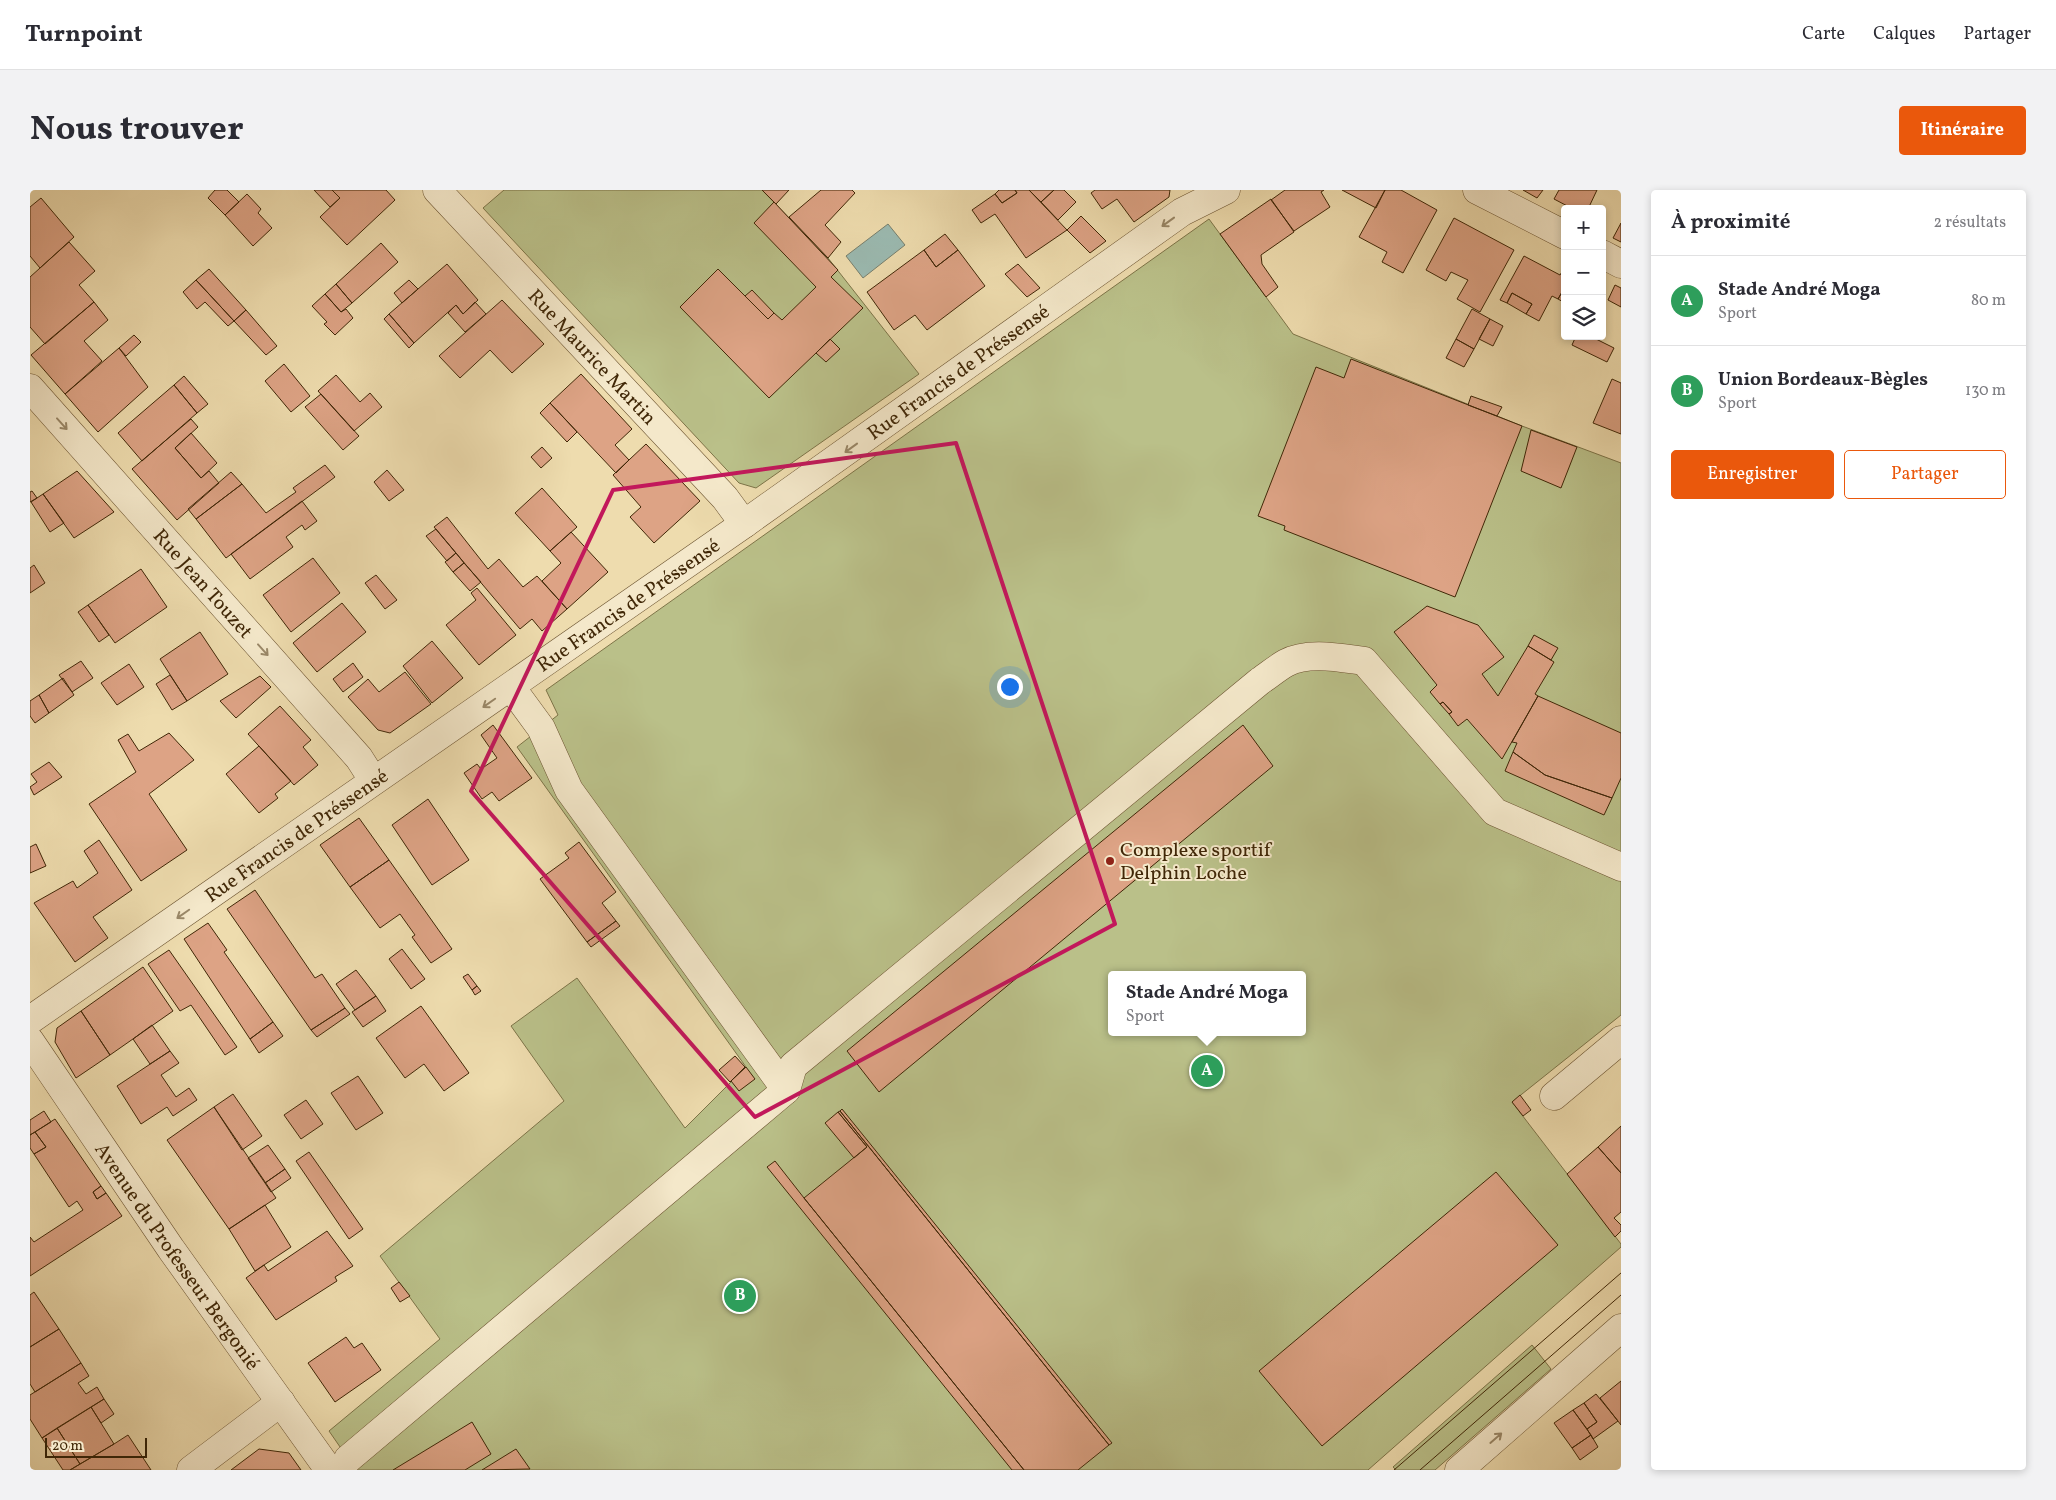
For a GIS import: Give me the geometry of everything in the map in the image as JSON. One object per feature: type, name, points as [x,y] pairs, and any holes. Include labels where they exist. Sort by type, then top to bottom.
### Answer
[{"type":"street","name":"Rue Maurice Martin","points":[[437,190],[725,498],[744,524]]},
{"type":"street","name":"Rue Francis de Préssensé","points":[[30,1020],[373,780],[401,765],[744,524],[1182,212],[1193,197],[1226,190]]},
{"type":"street","points":[[1477,190],[1561,233]]},
{"type":"street","points":[[1606,256],[1621,264]]},
{"type":"street","name":"Rue Jean Touzet","points":[[30,388],[360,758],[373,780]]},
{"type":"street","points":[[339,1464],[786,1090],[792,1066],[1260,681],[1288,662],[1306,657],[1336,657],[1364,661],[1495,812],[1621,866]]},
{"type":"street","points":[[511,687],[542,728],[569,790],[786,1090]]},
{"type":"street","points":[[1554,1096],[1621,1040]]},
{"type":"street","name":"Avenue du Professeur Bergonié","points":[[30,1041],[171,1249],[281,1402],[339,1464]]},
{"type":"street","points":[[1459,1470],[1621,1328]]},
{"type":"street","points":[[190,1470],[281,1402]]},
{"type":"highlighted area","points":[[956,443],[1115,924],[755,1117],[471,791],[613,490]]},
{"type":"green space","points":[[504,190],[762,190],[828,258],[919,374],[756,488],[739,483],[483,208]]},
{"type":"green space","name":"Complexe sportif Delphin Loche","points":[[1209,219],[1293,334],[1522,426],[1621,463],[1621,1015],[1512,1102],[1621,1244],[1621,1247],[1368,1470],[356,1470],[329,1431],[440,1339],[380,1256],[564,1101],[511,1026],[577,978],[685,1128],[746,1067],[517,747],[558,715],[546,690]]},
{"type":"green space","points":[[1532,1345],[1551,1369],[1435,1470],[1396,1470],[1393,1467]]},
{"type":"water","points":[[888,224],[905,245],[863,278],[846,256]]},
{"type":"building","points":[[215,190],[227,190],[239,202],[225,215],[208,198]]},
{"type":"building","points":[[314,190],[332,190],[340,198],[330,207]]},
{"type":"building","points":[[332,190],[386,190],[395,200],[347,245],[320,217],[340,198]]},
{"type":"building","points":[[762,190],[789,190],[776,204]]},
{"type":"building","points":[[821,190],[852,190],[855,193],[825,225],[841,242],[828,258],[789,217]]},
{"type":"building","points":[[999,190],[1015,190],[1017,193],[1002,203],[995,194]]},
{"type":"building","points":[[1015,190],[1029,190],[1067,230],[1026,258],[995,214],[981,223],[972,210],[995,194],[1002,203],[1017,193]]},
{"type":"building","points":[[1029,190],[1054,190],[1041,202]]},
{"type":"building","points":[[1054,190],[1064,190],[1076,202],[1058,220],[1041,202]]},
{"type":"building","points":[[1095,190],[1170,190],[1169,197],[1134,222],[1117,199],[1102,209],[1091,193]]},
{"type":"building","points":[[1285,190],[1324,190],[1321,192],[1330,207],[1294,231],[1271,200]]},
{"type":"building","points":[[1342,190],[1385,190],[1376,208]]},
{"type":"building","points":[[1385,190],[1401,190],[1437,210],[1403,273],[1382,262],[1387,252],[1359,237]]},
{"type":"building","points":[[1523,190],[1543,190],[1537,198]]},
{"type":"building","points":[[1559,190],[1597,190],[1590,205],[1565,205],[1554,199]]},
{"type":"building","points":[[247,194],[261,209],[258,213],[272,228],[253,246],[225,215]]},
{"type":"building","points":[[41,198],[74,237],[40,268],[30,256],[30,207]]},
{"type":"building","points":[[1271,199],[1294,232],[1261,255],[1262,264],[1278,287],[1266,297],[1220,234]]},
{"type":"building","points":[[774,202],[838,270],[831,277],[863,308],[769,398],[680,307],[718,269],[768,319],[774,313],[782,320],[816,287],[754,223]]},
{"type":"building","points":[[1081,216],[1106,241],[1090,253],[1067,230]]},
{"type":"building","points":[[1454,218],[1514,250],[1480,312],[1457,299],[1468,280],[1451,272],[1446,281],[1426,270]]},
{"type":"building","points":[[1621,223],[1621,242],[1613,238]]},
{"type":"building","points":[[945,234],[958,250],[936,267],[924,250]]},
{"type":"building","points":[[69,242],[95,271],[79,285],[94,302],[45,344],[30,327],[30,277]]},
{"type":"building","points":[[381,243],[398,262],[352,303],[336,284]]},
{"type":"building","points":[[924,250],[936,267],[958,250],[985,286],[927,330],[915,315],[894,330],[867,292]]},
{"type":"building","points":[[1524,256],[1560,275],[1561,273],[1561,294],[1558,299],[1552,296],[1539,321],[1526,314],[1532,304],[1512,293],[1507,303],[1500,300]]},
{"type":"building","points":[[447,264],[478,300],[463,314],[456,305],[414,343],[389,314]]},
{"type":"building","points":[[1018,264],[1040,288],[1027,297],[1005,274]]},
{"type":"building","points":[[209,269],[246,310],[234,321],[196,280]]},
{"type":"building","points":[[196,280],[234,321],[228,326],[205,302],[197,309],[183,292]]},
{"type":"building","points":[[409,280],[418,289],[402,303],[394,293]]},
{"type":"building","points":[[336,284],[352,303],[341,312],[325,294]]},
{"type":"building","points":[[1615,285],[1621,288],[1621,307],[1608,300]]},
{"type":"building","points":[[752,290],[774,313],[768,319],[745,296]]},
{"type":"building","points":[[1512,293],[1532,304],[1526,314],[1507,303]]},
{"type":"building","points":[[325,294],[341,312],[346,309],[353,318],[335,335],[324,324],[327,322],[312,306]]},
{"type":"building","points":[[502,300],[544,344],[512,373],[490,350],[460,378],[439,356]]},
{"type":"building","points":[[94,302],[108,320],[84,341],[102,361],[65,394],[31,355]]},
{"type":"building","points":[[475,302],[486,314],[465,332],[448,313],[456,305],[463,314]]},
{"type":"building","points":[[1472,309],[1490,319],[1474,349],[1456,339]]},
{"type":"building","points":[[246,310],[277,346],[266,355],[234,321]]},
{"type":"building","points":[[389,314],[414,343],[409,348],[384,319]]},
{"type":"building","points":[[1490,319],[1503,326],[1493,346],[1479,339]]},
{"type":"building","points":[[134,335],[141,342],[126,356],[119,348]]},
{"type":"building","points":[[830,339],[840,349],[826,362],[816,353]]},
{"type":"building","points":[[1456,339],[1474,349],[1464,367],[1446,358]]},
{"type":"building","points":[[1574,340],[1598,340],[1614,348],[1607,362],[1572,345]]},
{"type":"building","points":[[119,348],[148,387],[98,432],[65,394]]},
{"type":"building","points":[[1351,359],[1522,426],[1455,597],[1284,530],[1285,526],[1258,516],[1316,367],[1344,378]]},
{"type":"building","points":[[284,364],[310,396],[291,412],[265,381]]},
{"type":"building","points":[[581,374],[632,429],[615,445],[629,460],[616,473],[550,403]]},
{"type":"building","points":[[336,375],[360,402],[370,393],[382,407],[354,431],[318,391]]},
{"type":"building","points":[[184,376],[208,404],[197,413],[174,385]]},
{"type":"building","points":[[1612,379],[1621,383],[1621,434],[1593,423]]},
{"type":"building","points":[[174,385],[197,413],[142,461],[118,433]]},
{"type":"building","points":[[321,394],[359,436],[343,450],[305,407]]},
{"type":"building","points":[[1471,396],[1502,407],[1497,416],[1468,405]]},
{"type":"building","points":[[550,403],[577,432],[567,442],[540,413]]},
{"type":"building","points":[[191,419],[198,427],[175,448],[201,478],[209,471],[219,483],[177,520],[132,469]]},
{"type":"building","points":[[1531,430],[1577,447],[1561,488],[1521,471]]},
{"type":"building","points":[[191,433],[217,463],[201,478],[175,448]]},
{"type":"building","points":[[646,444],[700,501],[654,543],[630,517],[641,507],[613,475]]},
{"type":"building","points":[[542,447],[552,458],[541,468],[531,457]]},
{"type":"building","points":[[325,465],[335,477],[226,558],[196,519],[242,484],[266,513],[296,492],[293,488]]},
{"type":"building","points":[[387,470],[404,490],[389,501],[374,482]]},
{"type":"building","points":[[77,471],[114,512],[74,538],[43,494]]},
{"type":"building","points":[[231,472],[242,484],[196,519],[188,509]]},
{"type":"building","points":[[542,488],[577,527],[550,551],[515,513]]},
{"type":"building","points":[[32,491],[37,498],[30,502],[30,492]]},
{"type":"building","points":[[43,494],[64,523],[50,532],[31,502]]},
{"type":"building","points":[[302,501],[317,521],[305,530],[302,525],[286,537],[293,547],[250,579],[231,554]]},
{"type":"building","points":[[447,517],[488,569],[499,559],[523,587],[537,576],[567,609],[542,631],[532,619],[520,629],[434,527]]},
{"type":"building","points":[[436,529],[456,553],[447,561],[426,536]]},
{"type":"building","points":[[571,532],[608,572],[567,609],[542,581],[561,563],[550,551]]},
{"type":"building","points":[[456,553],[464,563],[453,572],[445,562]]},
{"type":"building","points":[[313,558],[340,593],[291,632],[263,595]]},
{"type":"building","points":[[464,563],[481,582],[470,591],[453,572]]},
{"type":"building","points":[[34,565],[45,583],[30,593],[30,568]]},
{"type":"building","points":[[141,569],[167,607],[115,643],[88,605]]},
{"type":"building","points":[[376,575],[397,600],[385,609],[365,583]]},
{"type":"building","points":[[477,588],[516,635],[479,665],[446,625],[476,600],[471,593]]},
{"type":"building","points":[[342,603],[366,632],[317,672],[293,643]]},
{"type":"building","points":[[88,605],[109,635],[99,642],[78,612]]},
{"type":"building","points":[[1427,606],[1478,625],[1504,657],[1482,674],[1498,696],[1528,646],[1554,662],[1535,694],[1538,696],[1502,759],[1467,719],[1458,726],[1449,714],[1452,712],[1443,702],[1440,704],[1430,692],[1437,685],[1394,632]]},
{"type":"building","points":[[200,632],[228,674],[187,701],[160,659]]},
{"type":"building","points":[[1534,635],[1558,648],[1551,660],[1528,646]]},
{"type":"building","points":[[432,641],[463,678],[432,703],[403,666]]},
{"type":"building","points":[[81,661],[93,678],[72,692],[59,675]]},
{"type":"building","points":[[353,663],[363,677],[343,692],[333,679]]},
{"type":"building","points":[[129,664],[144,687],[117,705],[101,683]]},
{"type":"building","points":[[405,672],[431,704],[390,733],[378,730],[348,697],[368,679],[379,692]]},
{"type":"building","points":[[170,675],[187,701],[172,710],[156,684]]},
{"type":"building","points":[[260,676],[271,687],[236,718],[220,701]]},
{"type":"building","points":[[63,678],[74,695],[49,713],[39,695]]},
{"type":"building","points":[[39,695],[49,713],[35,723],[30,716],[30,701]]},
{"type":"building","points":[[1538,696],[1621,733],[1621,778],[1612,798],[1545,775],[1513,752],[1517,743],[1512,742]]},
{"type":"building","points":[[1443,702],[1452,712],[1449,714],[1440,704]]},
{"type":"building","points":[[280,706],[311,740],[303,747],[318,765],[294,785],[248,734]]},
{"type":"building","points":[[493,725],[532,778],[499,801],[492,792],[482,799],[464,773],[477,764],[481,769],[497,758],[481,735]]},
{"type":"building","points":[[1243,725],[1273,766],[879,1092],[847,1051]]},
{"type":"building","points":[[169,733],[194,760],[149,794],[187,850],[141,881],[89,804],[136,772],[118,740],[128,734],[139,751]]},
{"type":"building","points":[[259,746],[291,781],[275,794],[278,798],[259,813],[226,774]]},
{"type":"building","points":[[1513,752],[1545,775],[1612,798],[1604,815],[1505,771]]},
{"type":"building","points":[[49,762],[62,777],[34,795],[30,787],[37,782],[31,774]]},
{"type":"building","points":[[428,799],[469,860],[432,885],[392,825]]},
{"type":"building","points":[[359,818],[389,860],[350,887],[320,845]]},
{"type":"building","points":[[99,840],[132,890],[93,917],[108,938],[75,962],[34,903],[73,881],[77,888],[98,873],[84,851]]},
{"type":"building","points":[[579,842],[616,892],[602,903],[616,921],[587,942],[540,879],[569,858],[565,853]]},
{"type":"building","points":[[36,844],[46,866],[30,873],[30,847]]},
{"type":"building","points":[[389,860],[452,949],[431,963],[412,937],[415,935],[400,914],[380,928],[350,887]]},
{"type":"building","points":[[255,890],[315,978],[322,974],[345,1008],[311,1030],[227,909]]},
{"type":"building","points":[[616,921],[620,926],[591,947],[587,942]]},
{"type":"building","points":[[208,923],[227,950],[224,952],[273,1022],[250,1039],[184,939]]},
{"type":"building","points":[[402,949],[425,979],[411,989],[389,959]]},
{"type":"building","points":[[169,950],[237,1047],[225,1055],[191,1005],[180,1011],[148,964]]},
{"type":"building","points":[[143,967],[173,1011],[110,1055],[81,1011]]},
{"type":"building","points":[[356,970],[376,996],[355,1010],[336,984]]},
{"type":"building","points":[[468,974],[477,986],[472,990],[463,977]]},
{"type":"building","points":[[477,986],[481,991],[475,995],[472,990]]},
{"type":"building","points":[[376,996],[386,1011],[363,1027],[352,1012]]},
{"type":"building","points":[[421,1006],[469,1073],[444,1091],[424,1064],[405,1078],[376,1038]]},
{"type":"building","points":[[345,1008],[350,1014],[317,1037],[311,1030]]},
{"type":"building","points":[[81,1011],[110,1055],[76,1078],[55,1042],[57,1028]]},
{"type":"building","points":[[273,1022],[283,1036],[259,1053],[250,1039]]},
{"type":"building","points":[[152,1025],[170,1051],[150,1064],[133,1039]]},
{"type":"building","points":[[170,1051],[179,1063],[161,1075],[176,1097],[189,1088],[197,1100],[173,1116],[167,1107],[141,1124],[117,1086]]},
{"type":"building","points":[[735,1056],[745,1067],[730,1082],[719,1070]]},
{"type":"building","points":[[746,1067],[755,1079],[739,1091],[731,1081]]},
{"type":"building","points":[[358,1076],[383,1113],[356,1130],[331,1093]]},
{"type":"building","points":[[233,1094],[262,1136],[242,1150],[214,1107]]},
{"type":"building","points":[[1520,1095],[1531,1110],[1523,1116],[1512,1102]]},
{"type":"building","points":[[306,1100],[323,1124],[301,1139],[284,1115]]},
{"type":"building","points":[[214,1107],[276,1198],[229,1229],[167,1140]]},
{"type":"building","points":[[842,1109],[1112,1443],[1109,1445],[840,1111]]},
{"type":"building","points":[[44,1111],[51,1122],[30,1135],[30,1120]]},
{"type":"building","points":[[840,1111],[1109,1445],[1078,1470],[1024,1470],[804,1198],[867,1147],[838,1112]]},
{"type":"building","points":[[838,1112],[867,1147],[854,1158],[825,1123]]},
{"type":"building","points":[[55,1119],[101,1186],[93,1192],[97,1199],[106,1193],[122,1216],[30,1276],[30,1237],[34,1242],[83,1210],[77,1201],[69,1207],[34,1154],[46,1147],[35,1132]]},
{"type":"building","points":[[1621,1126],[1621,1173],[1598,1147]]},
{"type":"building","points":[[35,1132],[46,1147],[34,1154],[30,1148],[30,1135]]},
{"type":"building","points":[[268,1145],[285,1169],[265,1183],[248,1158]]},
{"type":"building","points":[[1598,1147],[1621,1173],[1621,1212],[1614,1218],[1621,1225],[1621,1231],[1615,1237],[1567,1174]]},
{"type":"building","points":[[309,1152],[363,1229],[349,1239],[296,1161]]},
{"type":"building","points":[[775,1161],[1024,1470],[1012,1470],[767,1167]]},
{"type":"building","points":[[285,1169],[291,1178],[271,1192],[265,1183]]},
{"type":"building","points":[[1496,1172],[1558,1245],[1322,1446],[1259,1371]]},
{"type":"building","points":[[101,1186],[106,1193],[97,1199],[93,1192]]},
{"type":"building","points":[[265,1205],[291,1247],[255,1271],[229,1229]]},
{"type":"building","points":[[327,1231],[353,1266],[335,1277],[337,1281],[276,1320],[246,1278],[264,1265],[268,1271]]},
{"type":"building","points":[[399,1282],[410,1296],[400,1302],[391,1288]]},
{"type":"building","points":[[34,1292],[59,1329],[30,1347],[30,1295]]},
{"type":"building","points":[[59,1329],[81,1363],[35,1392],[30,1384],[30,1347]]},
{"type":"building","points":[[346,1337],[354,1348],[362,1343],[381,1370],[335,1402],[308,1363]]},
{"type":"building","points":[[81,1363],[89,1376],[78,1383],[86,1394],[97,1387],[104,1399],[42,1438],[30,1419],[30,1395]]},
{"type":"building","points":[[1621,1381],[1621,1425],[1600,1398]]},
{"type":"building","points":[[1596,1394],[1618,1421],[1593,1439],[1587,1429],[1597,1422],[1584,1403]]},
{"type":"building","points":[[104,1399],[114,1414],[101,1423],[91,1407]]},
{"type":"building","points":[[1584,1403],[1597,1422],[1587,1429],[1573,1410]]},
{"type":"building","points":[[91,1407],[114,1444],[80,1464],[57,1428]]},
{"type":"building","points":[[1573,1410],[1591,1435],[1572,1448],[1554,1423]]},
{"type":"building","points":[[472,1422],[491,1454],[465,1470],[393,1470]]},
{"type":"building","points":[[57,1428],[80,1464],[70,1470],[63,1470],[42,1438]]},
{"type":"building","points":[[128,1435],[151,1470],[70,1470],[114,1444]]},
{"type":"building","points":[[1591,1435],[1598,1447],[1580,1460],[1572,1448]]},
{"type":"building","points":[[259,1449],[289,1453],[301,1470],[231,1470]]},
{"type":"building","points":[[516,1449],[530,1469],[482,1470]]},
{"type":"tram line","points":[[1394,1470],[1621,1273]]},
{"type":"tram line","points":[[1420,1470],[1621,1295]]},
{"type":"place","name":"Complexe sportif Delphin Loche","points":[[1110,861]]},
{"type":"place","name":"Stade André Moga","points":[[1207,1071]]},
{"type":"place","name":"Union Bordeaux-Bègles","points":[[740,1296]]}]
